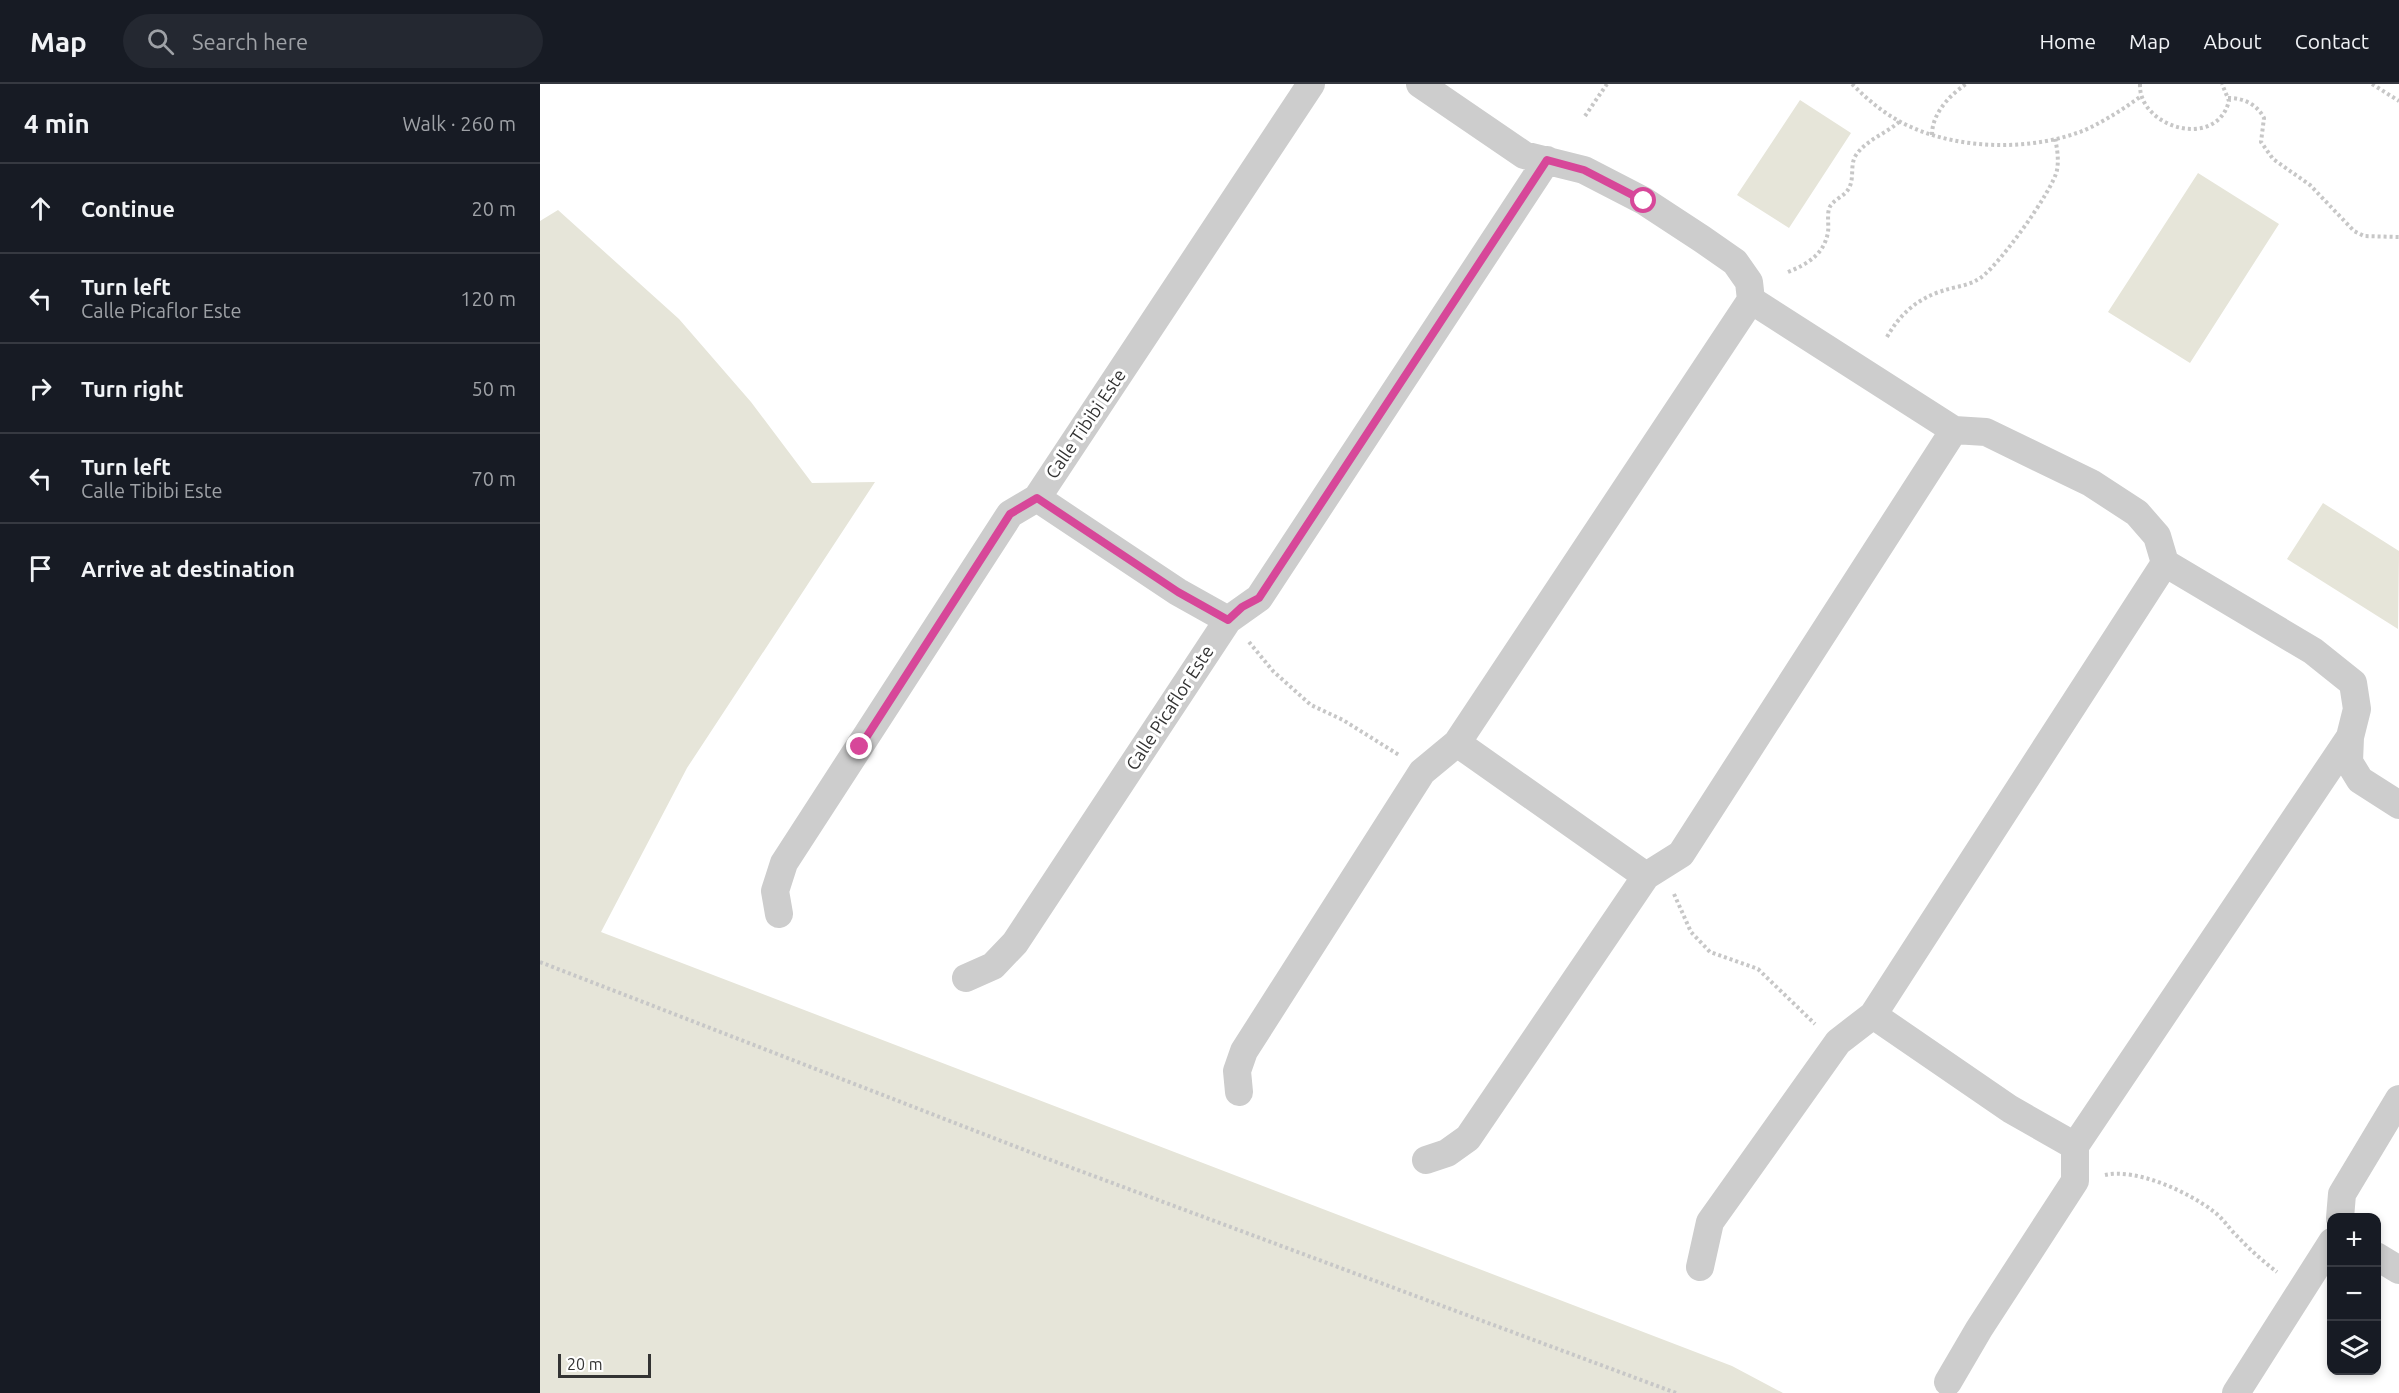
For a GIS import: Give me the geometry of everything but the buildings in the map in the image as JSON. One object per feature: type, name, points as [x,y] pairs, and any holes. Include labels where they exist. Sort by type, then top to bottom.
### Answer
[{"type":"street","name":"Calle Tibibi Este","points":[[779,914],[775,891],[784,863],[1010,514],[1037,498],[1311,84]]},
{"type":"street","points":[[1239,1092],[1237,1071],[1244,1051],[1422,772],[1456,743],[1751,300],[1749,282],[1735,262],[1702,238],[1644,201],[1584,170],[1524,155],[1420,84]]},
{"type":"street","name":"Calle Picaflor Este","points":[[966,978],[1002,960],[1015,943],[1228,620],[1242,607],[1259,598],[1547,160]]},
{"type":"street","points":[[1751,300],[1861,368],[1954,430],[1986,432],[2091,483],[2137,513],[2157,536],[2165,563],[2313,651],[2341,672],[2353,683],[2357,709],[2350,737],[2349,762],[2360,780],[2399,806]]},
{"type":"street","points":[[1426,1160],[1448,1153],[1468,1138],[1654,871],[1681,854],[1954,430]]},
{"type":"street","points":[[1037,498],[1178,592],[1228,620]]},
{"type":"street","points":[[1700,1267],[1710,1222],[1838,1042],[1873,1016],[2165,563]]},
{"type":"street","points":[[1948,1383],[1979,1329],[2075,1181],[2075,1146],[2350,737]]},
{"type":"street","points":[[1456,743],[1654,871]]},
{"type":"street","points":[[1873,1016],[2010,1110],[2075,1146]]},
{"type":"street","points":[[2340,1213],[2342,1194],[2399,1099]]},
{"type":"street","points":[[2236,1393],[2327,1248]]},
{"type":"street","points":[[2381,1259],[2399,1270]]},
{"type":"path","points":[[1585,116],[1607,84]]},
{"type":"path","points":[[1852,84],[1873,104],[1900,122],[1932,135],[1982,144],[2022,143],[2085,130],[2140,97]]},
{"type":"path","points":[[1932,135],[1932,125],[1943,106],[1966,84]]},
{"type":"path","points":[[2132,84],[2140,86],[2140,97],[2150,112],[2161,121],[2195,129],[2214,125],[2222,119],[2228,98],[2222,84]]},
{"type":"path","points":[[2373,84],[2399,101]]},
{"type":"path","points":[[2228,98],[2246,102],[2261,112],[2264,118],[2260,135],[2265,152],[2287,170],[2310,184],[2354,231],[2364,236],[2399,237]]},
{"type":"path","points":[[1788,273],[1807,263],[1821,250],[1828,230],[1828,211],[1832,204],[1849,189],[1857,153],[1863,146],[1900,122]]},
{"type":"path","points":[[1887,337],[1897,320],[1917,302],[1941,291],[1978,280],[1998,263],[2049,189],[2057,171],[2055,138]]},
{"type":"path","points":[[1228,620],[1273,671],[1311,705],[1343,720],[1422,772]]},
{"type":"path","points":[[1654,871],[1691,933],[1710,952],[1758,969],[1798,1010],[1838,1042]]},
{"type":"path","points":[[540,962],[1029,1151],[1676,1393]]},
{"type":"path","points":[[2075,1181],[2112,1173],[2148,1179],[2181,1191],[2215,1212],[2271,1267],[2302,1288]]},
{"type":"shaded area","points":[[1800,100],[1851,133],[1789,228],[1737,195]]},
{"type":"shaded area","points":[[2198,173],[2279,224],[2190,363],[2108,312]]},
{"type":"shaded area","points":[[558,210],[679,319],[751,402],[812,483],[875,482],[687,768],[601,932],[1732,1366],[1783,1393],[540,1393],[540,221]]},
{"type":"shaded area","points":[[2323,503],[2399,551],[2398,629],[2287,559]]},
{"type":"route","points":[[860,747],[1010,514],[1037,498],[1178,592],[1228,620],[1242,607],[1259,598],[1547,160],[1584,170],[1644,201]]}]
